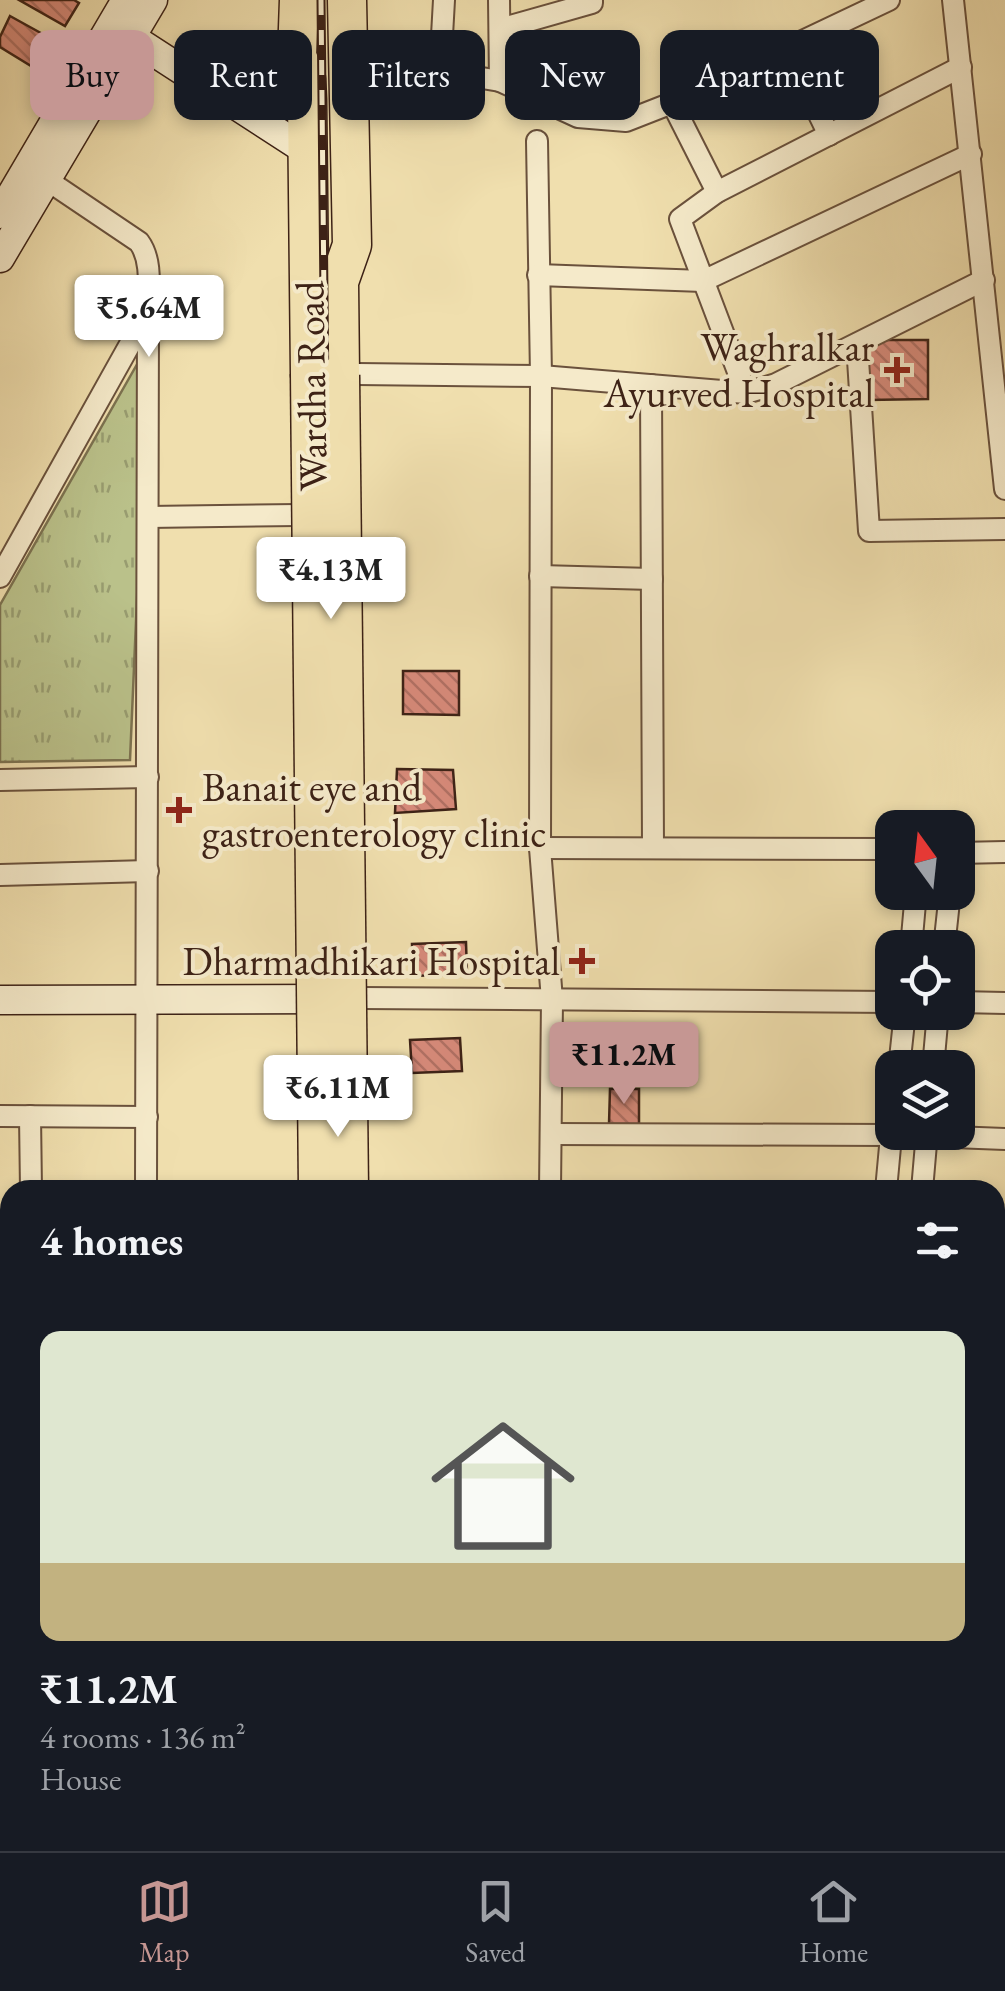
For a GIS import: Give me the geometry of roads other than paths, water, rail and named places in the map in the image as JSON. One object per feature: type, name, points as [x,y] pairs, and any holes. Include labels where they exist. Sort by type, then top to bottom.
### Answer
[{"type":"highway","name":"Wardha Road","points":[[298,30],[299,0]]},
{"type":"highway","name":"Wardha Road","points":[[347,0],[347,30]]},
{"type":"highway","points":[[307,120],[318,1180]]},
{"type":"highway","name":"Wardha Road","points":[[349,120],[352,245]]},
{"type":"highway","points":[[349,1180],[339,282],[352,245]]},
{"type":"street","points":[[123,30],[126,0]]},
{"type":"street","points":[[125,30],[153,0]]},
{"type":"street","points":[[442,30],[444,0]]},
{"type":"street","points":[[499,0],[500,81]]},
{"type":"street","points":[[819,30],[859,7],[890,0]]},
{"type":"street","points":[[953,0],[1005,489]]},
{"type":"street","points":[[500,29],[596,1]]},
{"type":"street","points":[[154,52],[296,144]]},
{"type":"street","points":[[746,392],[680,219],[717,192],[961,67]]},
{"type":"street","points":[[485,78],[500,81],[578,117],[626,121],[660,108]]},
{"type":"street","points":[[0,214],[64,120]]},
{"type":"street","points":[[0,258],[78,120]]},
{"type":"street","name":"Wardha Road","points":[[296,120],[294,316],[307,1180]]},
{"type":"street","points":[[681,120],[717,192]]},
{"type":"street","points":[[822,120],[829,135]]},
{"type":"street","points":[[536,141],[540,848],[552,1000],[550,1180]]},
{"type":"street","points":[[538,275],[702,281],[971,154]]},
{"type":"street","points":[[47,180],[138,242],[146,252],[148,264],[146,1180]]},
{"type":"street","name":"Wardha Road","points":[[352,245],[357,374],[366,1180]]},
{"type":"street","points":[[357,374],[540,376],[746,392],[776,384],[984,280]]},
{"type":"street","points":[[0,577],[148,312]]},
{"type":"street","points":[[857,344],[869,531],[1005,528]]},
{"type":"street","points":[[652,385],[653,848]]},
{"type":"street","points":[[148,516],[298,515]]},
{"type":"street","points":[[540,576],[652,579]]},
{"type":"street","points":[[0,780],[148,778]]},
{"type":"street","points":[[540,848],[875,849]]},
{"type":"street","points":[[975,853],[1005,852]]},
{"type":"street","points":[[0,875],[148,871]]},
{"type":"street","points":[[0,1000],[875,1002]]},
{"type":"street","points":[[975,1002],[1005,1003]]},
{"type":"street","points":[[0,1116],[147,1117]]},
{"type":"street","points":[[30,1116],[32,1180]]},
{"type":"street","points":[[552,1134],[875,1130]]},
{"type":"street","points":[[975,1137],[1005,1139]]},
{"type":"street","points":[[887,1180],[890,1150]]},
{"type":"street","points":[[923,1180],[926,1150]]},
{"type":"railway","points":[[321,0],[333,1180]]},
{"type":"place","name":"Waghralkar Ayurved Hospital","points":[[897,370]]},
{"type":"place","name":"Banait eye and gastroenterology clinic","points":[[179,810]]},
{"type":"place","name":"Dharmadhikari Hospital","points":[[582,961]]}]
